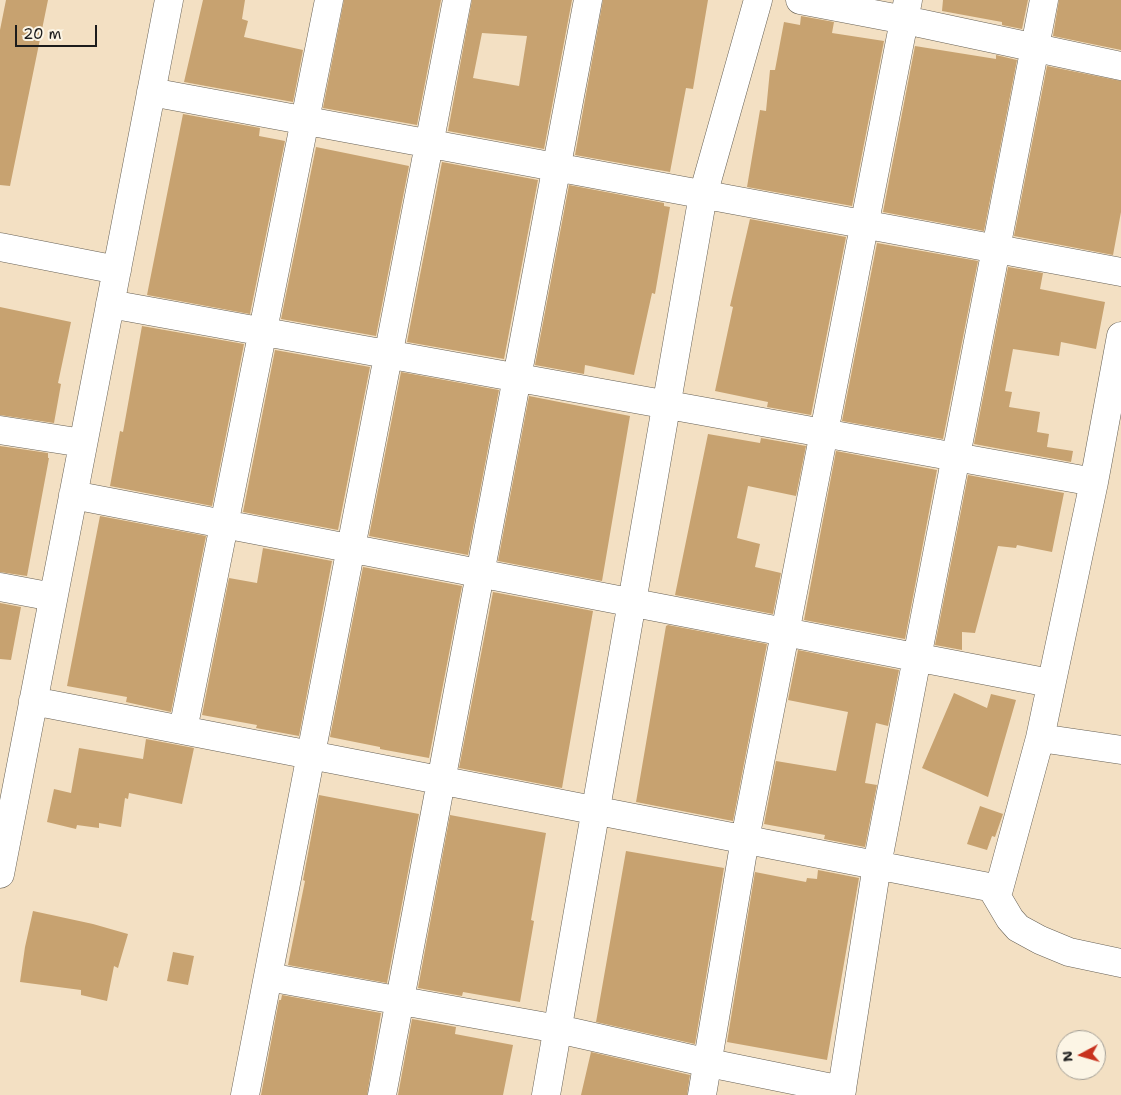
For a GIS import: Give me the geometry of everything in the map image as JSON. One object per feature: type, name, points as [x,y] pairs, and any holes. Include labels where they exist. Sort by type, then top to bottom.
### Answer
[{"type":"street","points":[[0,874],[11,755],[33,701],[169,0]]},
{"type":"street","points":[[183,730],[329,0]]},
{"type":"street","points":[[245,1095],[457,0]]},
{"type":"street","points":[[382,1095],[588,0]]},
{"type":"street","points":[[546,1095],[703,195],[758,0]]},
{"type":"street","points":[[800,0],[906,10],[1035,47],[1121,66]]},
{"type":"street","points":[[268,977],[558,1029],[841,1092],[877,865],[1044,0]]},
{"type":"street","points":[[702,1095],[709,1063],[745,839],[906,10]]},
{"type":"street","points":[[151,92],[1121,272]]},
{"type":"street","points":[[0,247],[117,270]]},
{"type":"street","points":[[110,304],[1094,482]]},
{"type":"street","points":[[33,701],[999,889],[1040,738],[1050,683],[1094,482],[1121,336]]},
{"type":"street","points":[[0,430],[84,443]]},
{"type":"street","points":[[73,495],[1050,683]]},
{"type":"street","points":[[0,586],[54,597]]},
{"type":"street","points":[[1040,738],[1121,750]]},
{"type":"street","points":[[991,887],[1010,920],[1018,928],[1069,952],[1121,963]]},
{"type":"building","points":[[6,0],[48,0],[10,186],[0,185],[0,30]]},
{"type":"building","points":[[203,0],[245,0],[242,19],[248,21],[244,37],[303,50],[293,102],[184,82]]},
{"type":"building","points":[[344,0],[441,0],[417,125],[323,108]]},
{"type":"building","points":[[472,0],[572,0],[544,149],[448,131]],"holes":[[[482,33],[527,36],[519,86],[473,78]]]},
{"type":"building","points":[[603,0],[708,0],[693,89],[686,88],[670,172],[575,155]]},
{"type":"building","points":[[943,0],[1028,0],[1022,29],[1002,25],[1002,22],[942,11]]},
{"type":"building","points":[[1059,0],[1121,0],[1121,50],[1053,36]]},
{"type":"building","points":[[801,16],[834,22],[832,33],[884,41],[852,206],[747,187],[760,110],[766,111],[770,70],[775,70],[784,22],[800,25]]},
{"type":"building","points":[[915,46],[996,59],[996,55],[1017,60],[984,231],[883,212]]},
{"type":"building","points":[[1047,66],[1121,81],[1121,212],[1113,255],[1014,236]]},
{"type":"building","points":[[183,114],[260,128],[259,136],[285,141],[250,314],[147,295]]},
{"type":"building","points":[[316,147],[409,166],[376,336],[281,319]]},
{"type":"building","points":[[442,162],[538,180],[504,359],[407,342]]},
{"type":"building","points":[[569,185],[664,203],[664,206],[670,207],[655,294],[652,293],[634,375],[585,365],[584,374],[535,365]]},
{"type":"building","points":[[750,219],[846,237],[811,415],[767,407],[768,402],[715,391],[733,307],[730,306]]},
{"type":"building","points":[[877,243],[978,261],[943,439],[842,421]]},
{"type":"building","points":[[1008,267],[1043,273],[1040,289],[1105,302],[1096,349],[1061,342],[1059,356],[1013,349],[1005,391],[1012,392],[1009,407],[1040,412],[1037,432],[1049,434],[1047,447],[1073,451],[1071,462],[974,444]]},
{"type":"building","points":[[0,307],[71,322],[58,383],[61,384],[54,423],[0,415]]},
{"type":"building","points":[[142,326],[244,344],[212,506],[110,486],[120,431],[123,432]]},
{"type":"building","points":[[275,350],[370,367],[338,530],[243,512]]},
{"type":"building","points":[[401,372],[499,390],[468,555],[369,536]]},
{"type":"building","points":[[529,396],[630,416],[602,581],[498,561]]},
{"type":"building","points":[[708,434],[760,443],[761,438],[806,446],[796,496],[748,486],[737,538],[760,544],[755,567],[781,573],[773,614],[675,595]]},
{"type":"building","points":[[0,446],[48,453],[49,458],[27,576],[0,572]]},
{"type":"building","points":[[836,451],[937,470],[905,639],[804,620]]},
{"type":"building","points":[[968,475],[1064,493],[1052,552],[1017,545],[1016,548],[998,546],[975,633],[962,632],[962,650],[935,645]]},
{"type":"building","points":[[100,516],[206,536],[171,712],[126,702],[127,697],[67,686]]},
{"type":"building","points":[[263,548],[332,561],[299,736],[256,728],[257,725],[202,715],[229,578],[257,583]]},
{"type":"building","points":[[363,567],[462,586],[429,758],[330,737]]},
{"type":"building","points":[[493,592],[593,611],[562,788],[459,768]]},
{"type":"building","points":[[0,603],[21,607],[11,660],[0,659]]},
{"type":"building","points":[[666,626],[767,644],[733,821],[636,802]]},
{"type":"building","points":[[798,650],[899,670],[888,726],[876,723],[865,783],[877,785],[865,847],[824,839],[825,835],[764,824],[776,761],[836,771],[848,712],[788,700]]},
{"type":"building","points":[[954,693],[987,708],[991,694],[1016,700],[988,797],[922,768]]},
{"type":"building","points":[[146,739],[194,748],[182,804],[129,793],[128,799],[125,798],[121,827],[99,823],[99,828],[77,825],[76,829],[47,822],[54,789],[71,793],[79,748],[143,759]]},
{"type":"building","points":[[319,795],[419,814],[387,983],[288,965],[305,881],[303,880]]},
{"type":"building","points":[[980,806],[1003,814],[995,837],[992,836],[987,850],[967,844]]},
{"type":"building","points":[[450,815],[546,833],[531,920],[534,921],[520,1002],[463,992],[462,996],[418,988]]},
{"type":"building","points":[[626,851],[724,868],[695,1044],[596,1022]]},
{"type":"building","points":[[818,870],[859,878],[827,1060],[727,1042],[755,872],[806,882],[807,878],[817,879]]},
{"type":"building","points":[[33,911],[128,934],[118,968],[114,966],[107,1001],[81,995],[81,990],[20,982]]},
{"type":"building","points":[[173,952],[194,956],[188,985],[167,981]]},
{"type":"building","points":[[282,995],[381,1013],[367,1095],[261,1095],[279,1000],[281,1000]]},
{"type":"building","points":[[412,1019],[456,1027],[455,1034],[513,1045],[503,1095],[398,1095]]},
{"type":"building","points":[[591,1052],[690,1075],[687,1095],[581,1095]]}]
